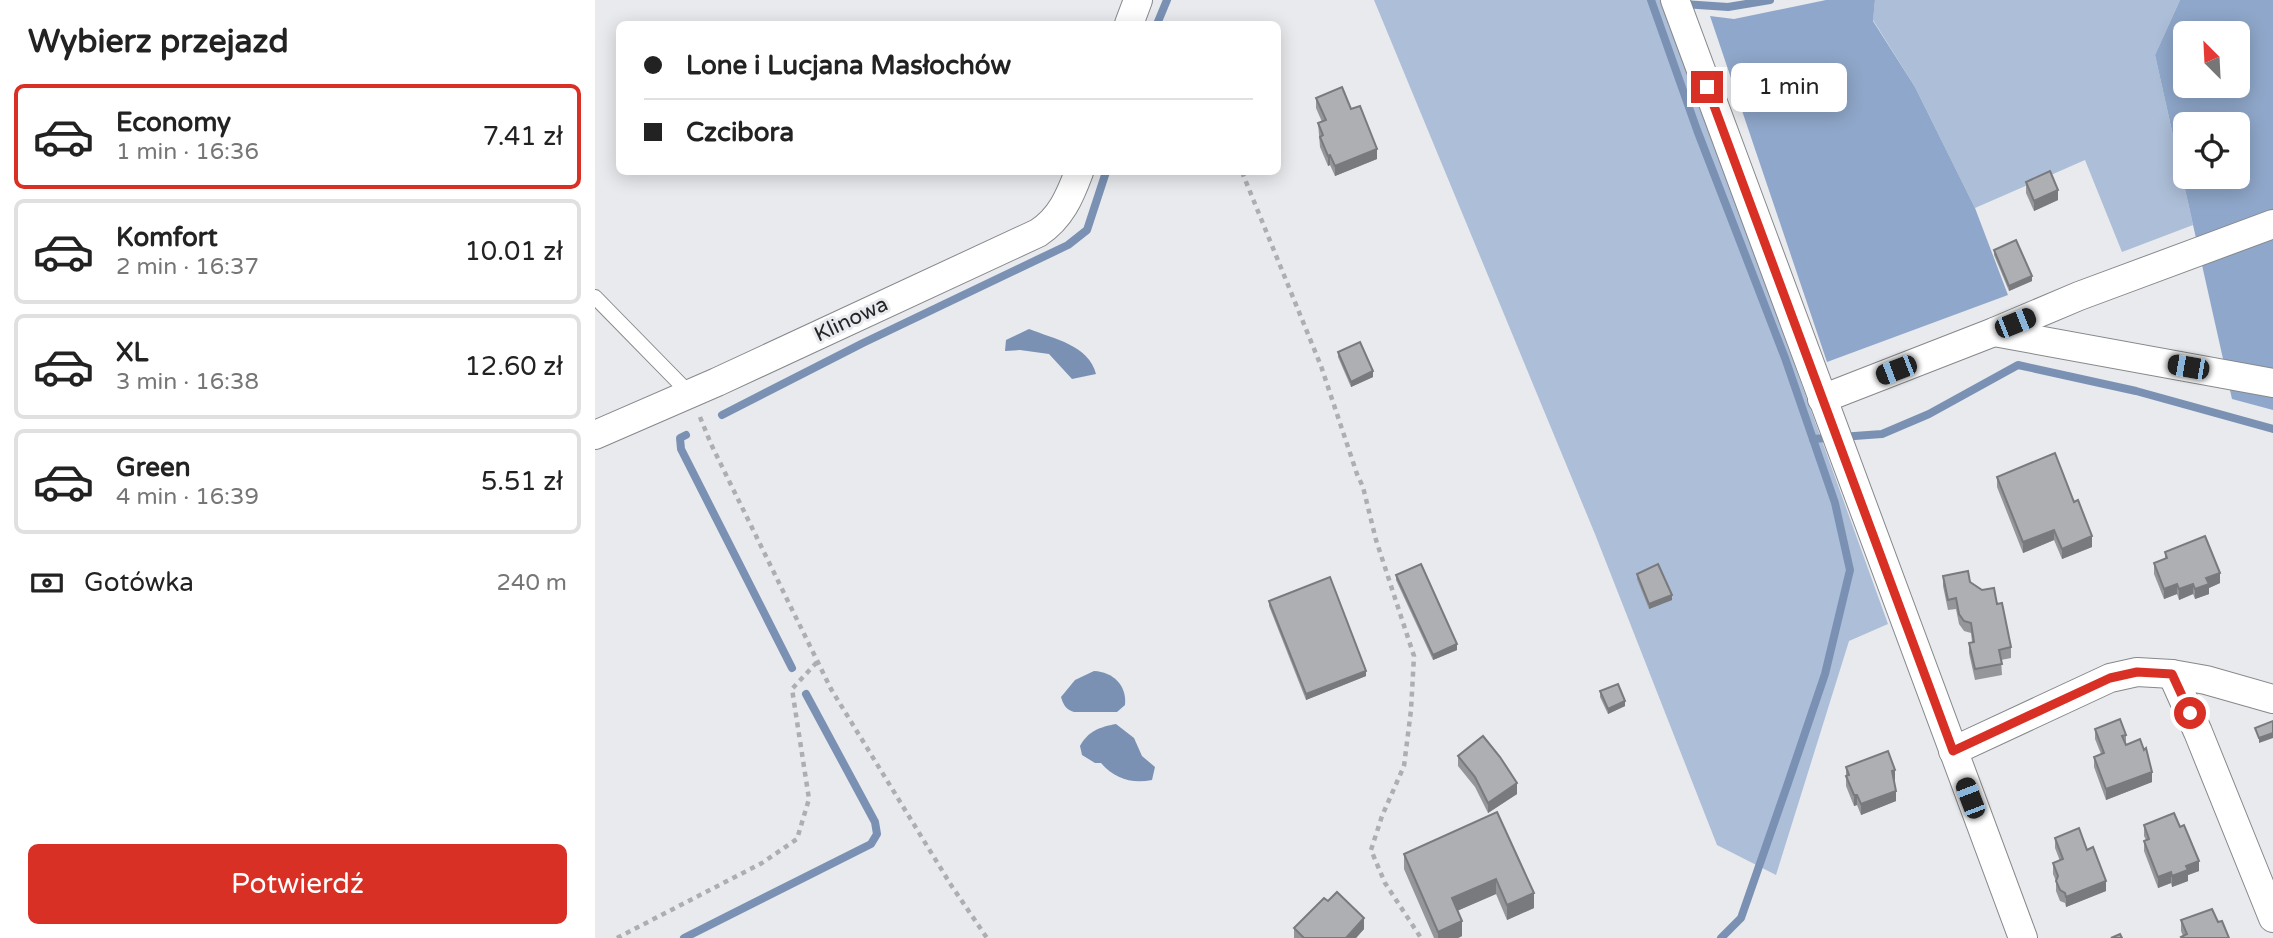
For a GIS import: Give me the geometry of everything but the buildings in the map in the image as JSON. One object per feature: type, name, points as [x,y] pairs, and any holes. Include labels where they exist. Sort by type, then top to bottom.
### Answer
[{"type":"street","points":[[1130,21],[1138,0]]},
{"type":"street","points":[[1675,0],[2022,938]]},
{"type":"street","name":"Klinowa","points":[[595,435],[691,394],[1038,233],[1049,226],[1062,211],[1078,175]]},
{"type":"street","points":[[1822,399],[2079,296],[2273,224]]},
{"type":"street","points":[[1994,332],[2273,383]]},
{"type":"street","points":[[1953,751],[2110,678],[2137,672],[2206,680],[2273,699]]},
{"type":"street","points":[[2172,674],[2273,918]]},
{"type":"lane","points":[[595,297],[691,394]]},
{"type":"path","points":[[1243,175],[1321,366],[1363,487],[1376,540],[1414,656],[1404,766],[1371,850],[1385,883],[1421,938]]},
{"type":"path","points":[[691,394],[711,444],[831,689],[944,874],[987,938]]},
{"type":"path","points":[[617,938],[762,863],[797,839],[809,799],[792,689],[817,662]]},
{"type":"shaded area","points":[[1374,0],[1663,0],[1888,624],[1849,641],[1776,875],[1717,845],[1595,534]]},
{"type":"shaded area","points":[[1826,0],[1875,0],[1873,21],[1915,87],[1975,208],[2008,295],[1827,362],[1710,16],[1734,19]]},
{"type":"shaded area","points":[[1875,0],[2180,0],[2155,55],[2173,136],[2173,189],[2185,189],[2193,225],[2122,252],[2085,160],[1975,208],[1915,87],[1873,20]]},
{"type":"shaded area","points":[[2180,0],[2273,0],[2273,410],[2232,399],[2185,189],[2250,189],[2250,112],[2173,112],[2173,135],[2155,55]]},
{"type":"shaded area","points":[[1029,329],[1078,350],[1092,364],[1096,374],[1072,379],[1049,354],[1005,351],[1006,340]]},
{"type":"shaded area","points":[[1094,671],[1113,677],[1124,691],[1125,705],[1117,712],[1074,712],[1064,704],[1061,697],[1075,680]]},
{"type":"shaded area","points":[[1116,724],[1134,738],[1142,756],[1155,767],[1152,780],[1124,779],[1101,763],[1095,763],[1082,755],[1080,746],[1091,733]]},
{"type":"waterway","points":[[1158,21],[1167,0]]},
{"type":"waterway","points":[[1651,0],[1697,130],[1785,358],[1835,503],[1850,570],[1825,674],[1741,918],[1721,938]]},
{"type":"waterway","points":[[1683,4],[1728,7],[1770,0]]},
{"type":"waterway","points":[[722,415],[863,343],[1068,245],[1087,230],[1105,175]]},
{"type":"waterway","points":[[1813,439],[1882,434],[1929,414],[2018,365],[2136,391],[2273,429]]},
{"type":"waterway","points":[[686,435],[680,438],[681,449],[792,668]]},
{"type":"waterway","points":[[684,938],[871,844],[877,834],[875,822],[806,694]]},
{"type":"route","points":[[1707,87],[1953,751],[2110,678],[2137,672],[2172,674],[2190,713]]}]
